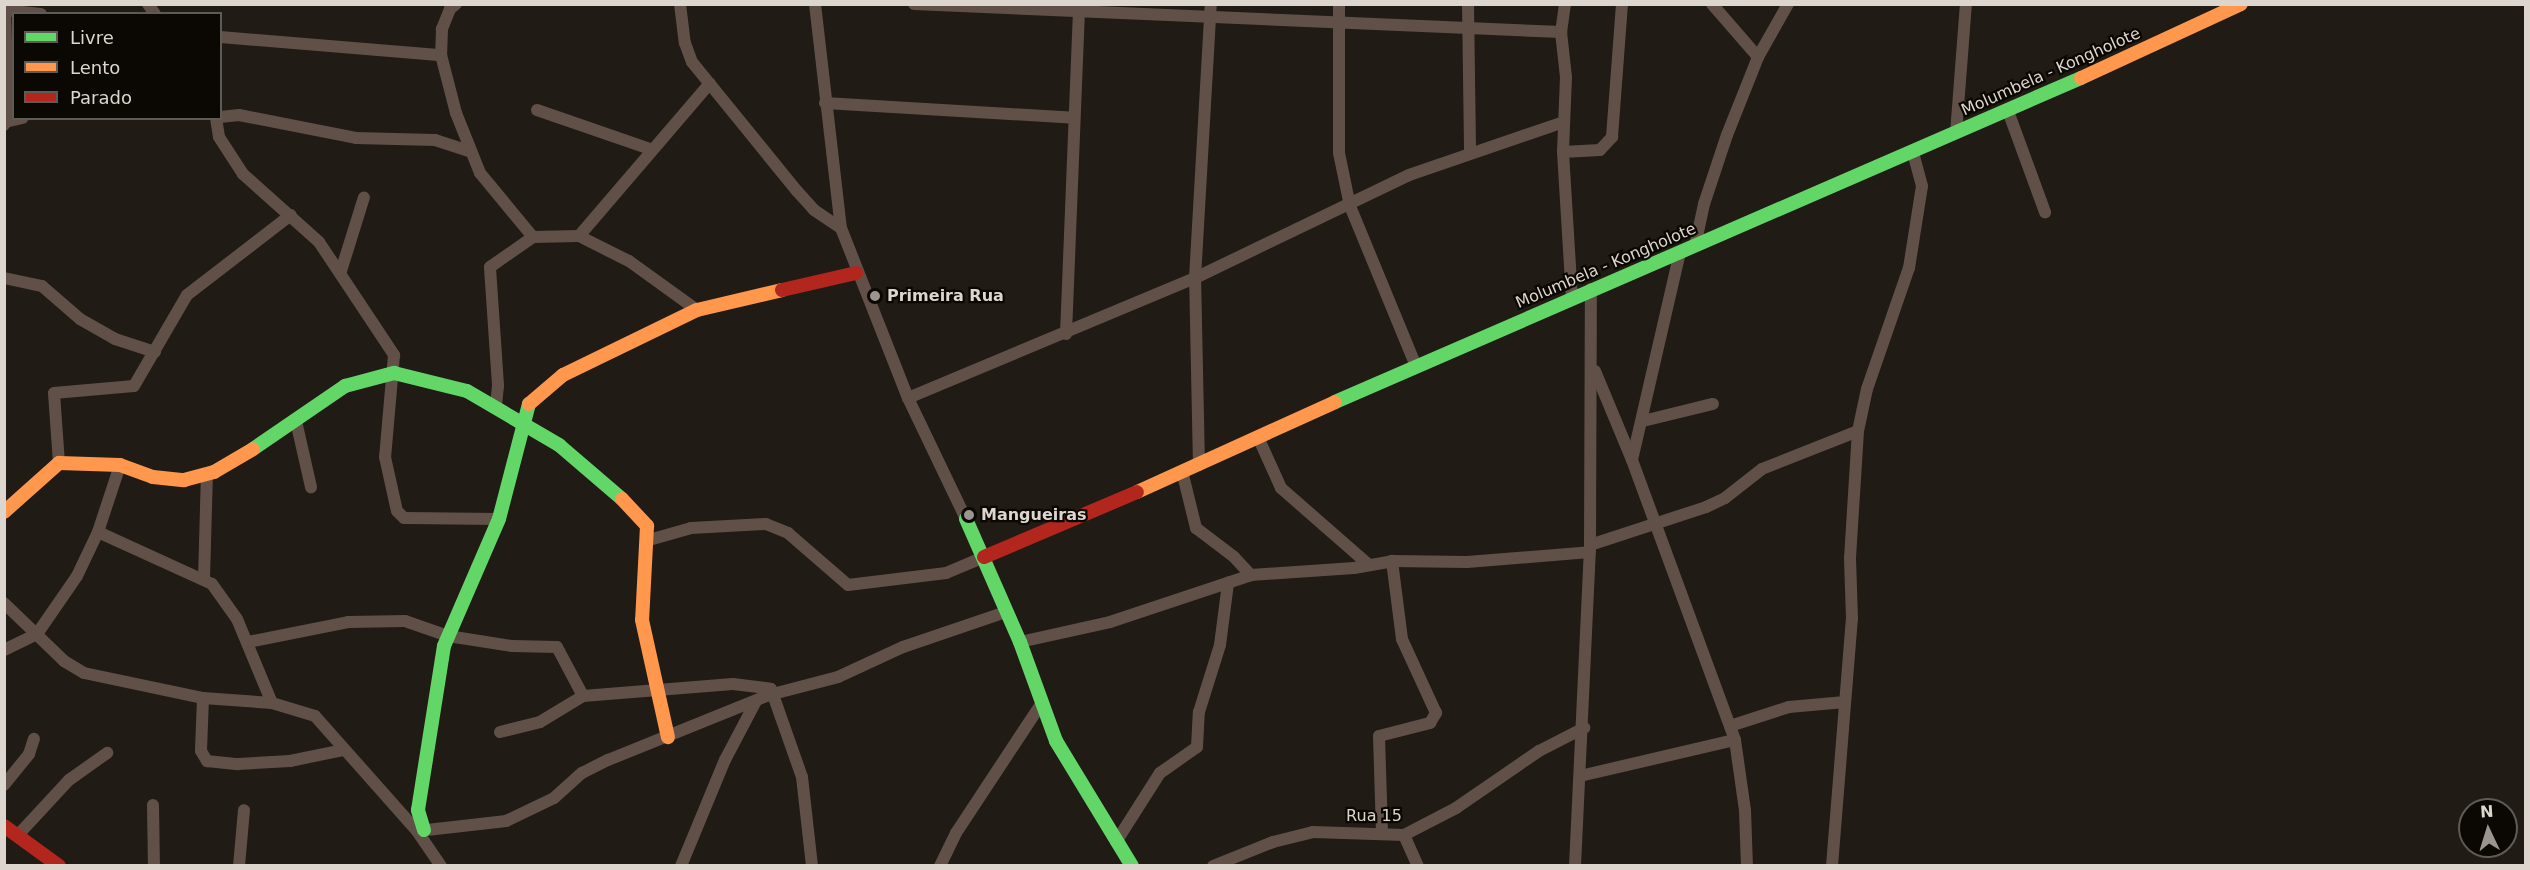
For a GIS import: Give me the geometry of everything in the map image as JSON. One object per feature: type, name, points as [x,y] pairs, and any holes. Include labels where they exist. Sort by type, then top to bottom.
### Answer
[{"type":"street","points":[[456,4],[450,9],[442,29],[441,54],[471,152],[480,173],[533,237]]},
{"type":"street","points":[[680,4],[685,43],[692,62],[814,210],[841,228]]},
{"type":"street","points":[[815,4],[841,228],[856,273],[908,398],[984,557],[1020,642],[1041,704],[1073,772],[1132,866]]},
{"type":"street","points":[[914,4],[1078,8],[1211,18],[1561,32]]},
{"type":"street","points":[[1199,465],[1195,278],[1211,4]]},
{"type":"street","points":[[1339,4],[1339,153],[1350,206],[1414,364]]},
{"type":"street","points":[[1468,4],[1466,28],[1470,152]]},
{"type":"street","points":[[1564,4],[1561,32],[1566,77],[1563,152],[1572,298]]},
{"type":"street","points":[[1563,152],[1600,150],[1612,138],[1622,4]]},
{"type":"street","points":[[1712,4],[1758,57]]},
{"type":"street","points":[[1695,246],[1710,184],[1758,57],[1788,4]]},
{"type":"street","points":[[1956,133],[1966,4]]},
{"type":"street","name":"Molumbela - Kongholote","points":[[984,557],[1199,465],[1414,364],[2008,111],[2241,4]]},
{"type":"street","points":[[1066,334],[1078,8]]},
{"type":"street","points":[[5,123],[5,10],[23,12]]},
{"type":"street","points":[[222,37],[441,54]]},
{"type":"street","points":[[579,236],[650,149],[710,83]]},
{"type":"street","points":[[825,103],[1074,118]]},
{"type":"street","points":[[537,110],[650,149]]},
{"type":"street","points":[[2008,111],[2045,212]]},
{"type":"street","points":[[222,117],[239,115],[356,138],[435,140],[471,152]]},
{"type":"street","points":[[216,120],[219,137],[243,174],[291,215],[341,271],[394,355],[385,457],[397,511],[404,518],[499,519]]},
{"type":"street","points":[[908,398],[1066,334],[1195,278],[1350,206],[1409,175],[1470,152],[1564,122]]},
{"type":"street","points":[[1832,866],[1845,702],[1858,431],[1867,389],[1910,268],[1922,186],[1913,152]]},
{"type":"street","points":[[341,271],[364,197]]},
{"type":"street","points":[[59,463],[54,393],[134,386],[187,295],[291,215]]},
{"type":"street","points":[[496,405],[498,385],[490,267],[533,237],[579,236],[628,261],[697,310]]},
{"type":"street","points":[[1632,460],[1643,421],[1680,252]]},
{"type":"street","points":[[420,830],[418,810],[437,674],[448,636],[499,519],[522,424],[530,401],[547,386],[697,310],[856,273]]},
{"type":"street","points":[[4,278],[42,286],[80,319],[115,339],[155,352]]},
{"type":"street","points":[[1575,866],[1584,728],[1590,548],[1591,289]]},
{"type":"street","points":[[1592,364],[1632,460],[1653,523],[1735,740],[1744,810],[1747,866]]},
{"type":"street","points":[[4,512],[59,463],[120,465],[168,479],[207,474],[296,421],[345,386],[394,373],[467,391],[496,405],[522,424],[559,445],[630,506],[646,525],[649,540],[642,620],[668,737]]},
{"type":"street","points":[[1643,421],[1713,404]]},
{"type":"street","points":[[296,421],[311,488]]},
{"type":"street","points":[[1020,642],[1110,622],[1251,575],[1392,561],[1467,562],[1590,548],[1653,523],[1706,507],[1725,498],[1761,469],[1858,431]]},
{"type":"street","points":[[1258,437],[1281,488],[1369,565]]},
{"type":"street","points":[[4,650],[37,634],[77,576],[98,532],[120,465]]},
{"type":"street","points":[[1182,471],[1196,528],[1234,556],[1251,575]]},
{"type":"street","points":[[204,579],[207,474]]},
{"type":"street","points":[[649,540],[691,528],[766,524],[788,533],[848,585],[946,573],[984,557]]},
{"type":"street","points":[[98,532],[204,579],[220,592],[248,642],[272,703]]},
{"type":"street","points":[[1382,832],[1378,736],[1430,723],[1436,713],[1402,639],[1392,561]]},
{"type":"street","points":[[1116,842],[1164,768],[1194,753],[1197,747],[1199,712],[1220,645],[1228,583]]},
{"type":"street","points":[[4,603],[64,661],[84,673],[203,698],[272,703],[315,716],[332,731],[343,750],[420,830],[441,866]]},
{"type":"street","points":[[420,830],[506,821],[554,798],[582,773],[608,760],[756,701],[838,677],[914,643],[1006,612]]},
{"type":"street","points":[[248,642],[376,620],[405,621],[448,636],[512,646],[557,647],[583,696]]},
{"type":"street","points":[[500,732],[540,722],[583,696],[758,685],[776,695],[802,777],[812,866]]},
{"type":"street","points":[[203,698],[201,751],[207,760],[238,764],[290,761],[343,750]]},
{"type":"street","points":[[681,866],[724,759],[756,701]]},
{"type":"street","points":[[1730,726],[1789,707],[1845,702]]},
{"type":"street","points":[[940,866],[956,833],[1041,704]]},
{"type":"street","name":"Rua 15","points":[[1213,866],[1273,842],[1313,832],[1382,832],[1404,835],[1456,808],[1539,751],[1584,728]]},
{"type":"street","points":[[4,785],[29,754],[34,739]]},
{"type":"street","points":[[1580,776],[1735,740]]},
{"type":"street","points":[[18,835],[69,780],[107,753]]},
{"type":"street","points":[[153,805],[154,866]]},
{"type":"street","points":[[239,866],[244,810]]},
{"type":"street","points":[[4,826],[58,866]]},
{"type":"street","points":[[1404,835],[1418,866]]},
{"type":"traffic: fast","points":[[1335,402],[2081,78]]},
{"type":"traffic: fast","points":[[253,449],[345,386],[394,373],[467,391],[559,445],[622,499]]},
{"type":"traffic: fast","points":[[424,830],[418,810],[444,646],[499,519],[529,404]]},
{"type":"traffic: fast","points":[[966,519],[1020,642],[1056,741],[1132,866]]},
{"type":"traffic: slow","points":[[2081,78],[2241,4]]},
{"type":"traffic: slow","points":[[529,404],[563,375],[697,310],[782,290]]},
{"type":"traffic: slow","points":[[1137,492],[1335,402]]},
{"type":"traffic: slow","points":[[4,512],[59,463],[120,465],[153,477],[184,480],[214,472],[253,449]]},
{"type":"traffic: slow","points":[[622,499],[647,526],[642,620],[668,737]]},
{"type":"traffic: jam","points":[[782,290],[856,273]]},
{"type":"traffic: jam","points":[[984,557],[1137,492]]},
{"type":"traffic: jam","points":[[4,826],[59,866]]},
{"type":"place","name":"Primeira Rua","points":[[875,296]]},
{"type":"place","name":"Mangueiras","points":[[969,515]]}]
